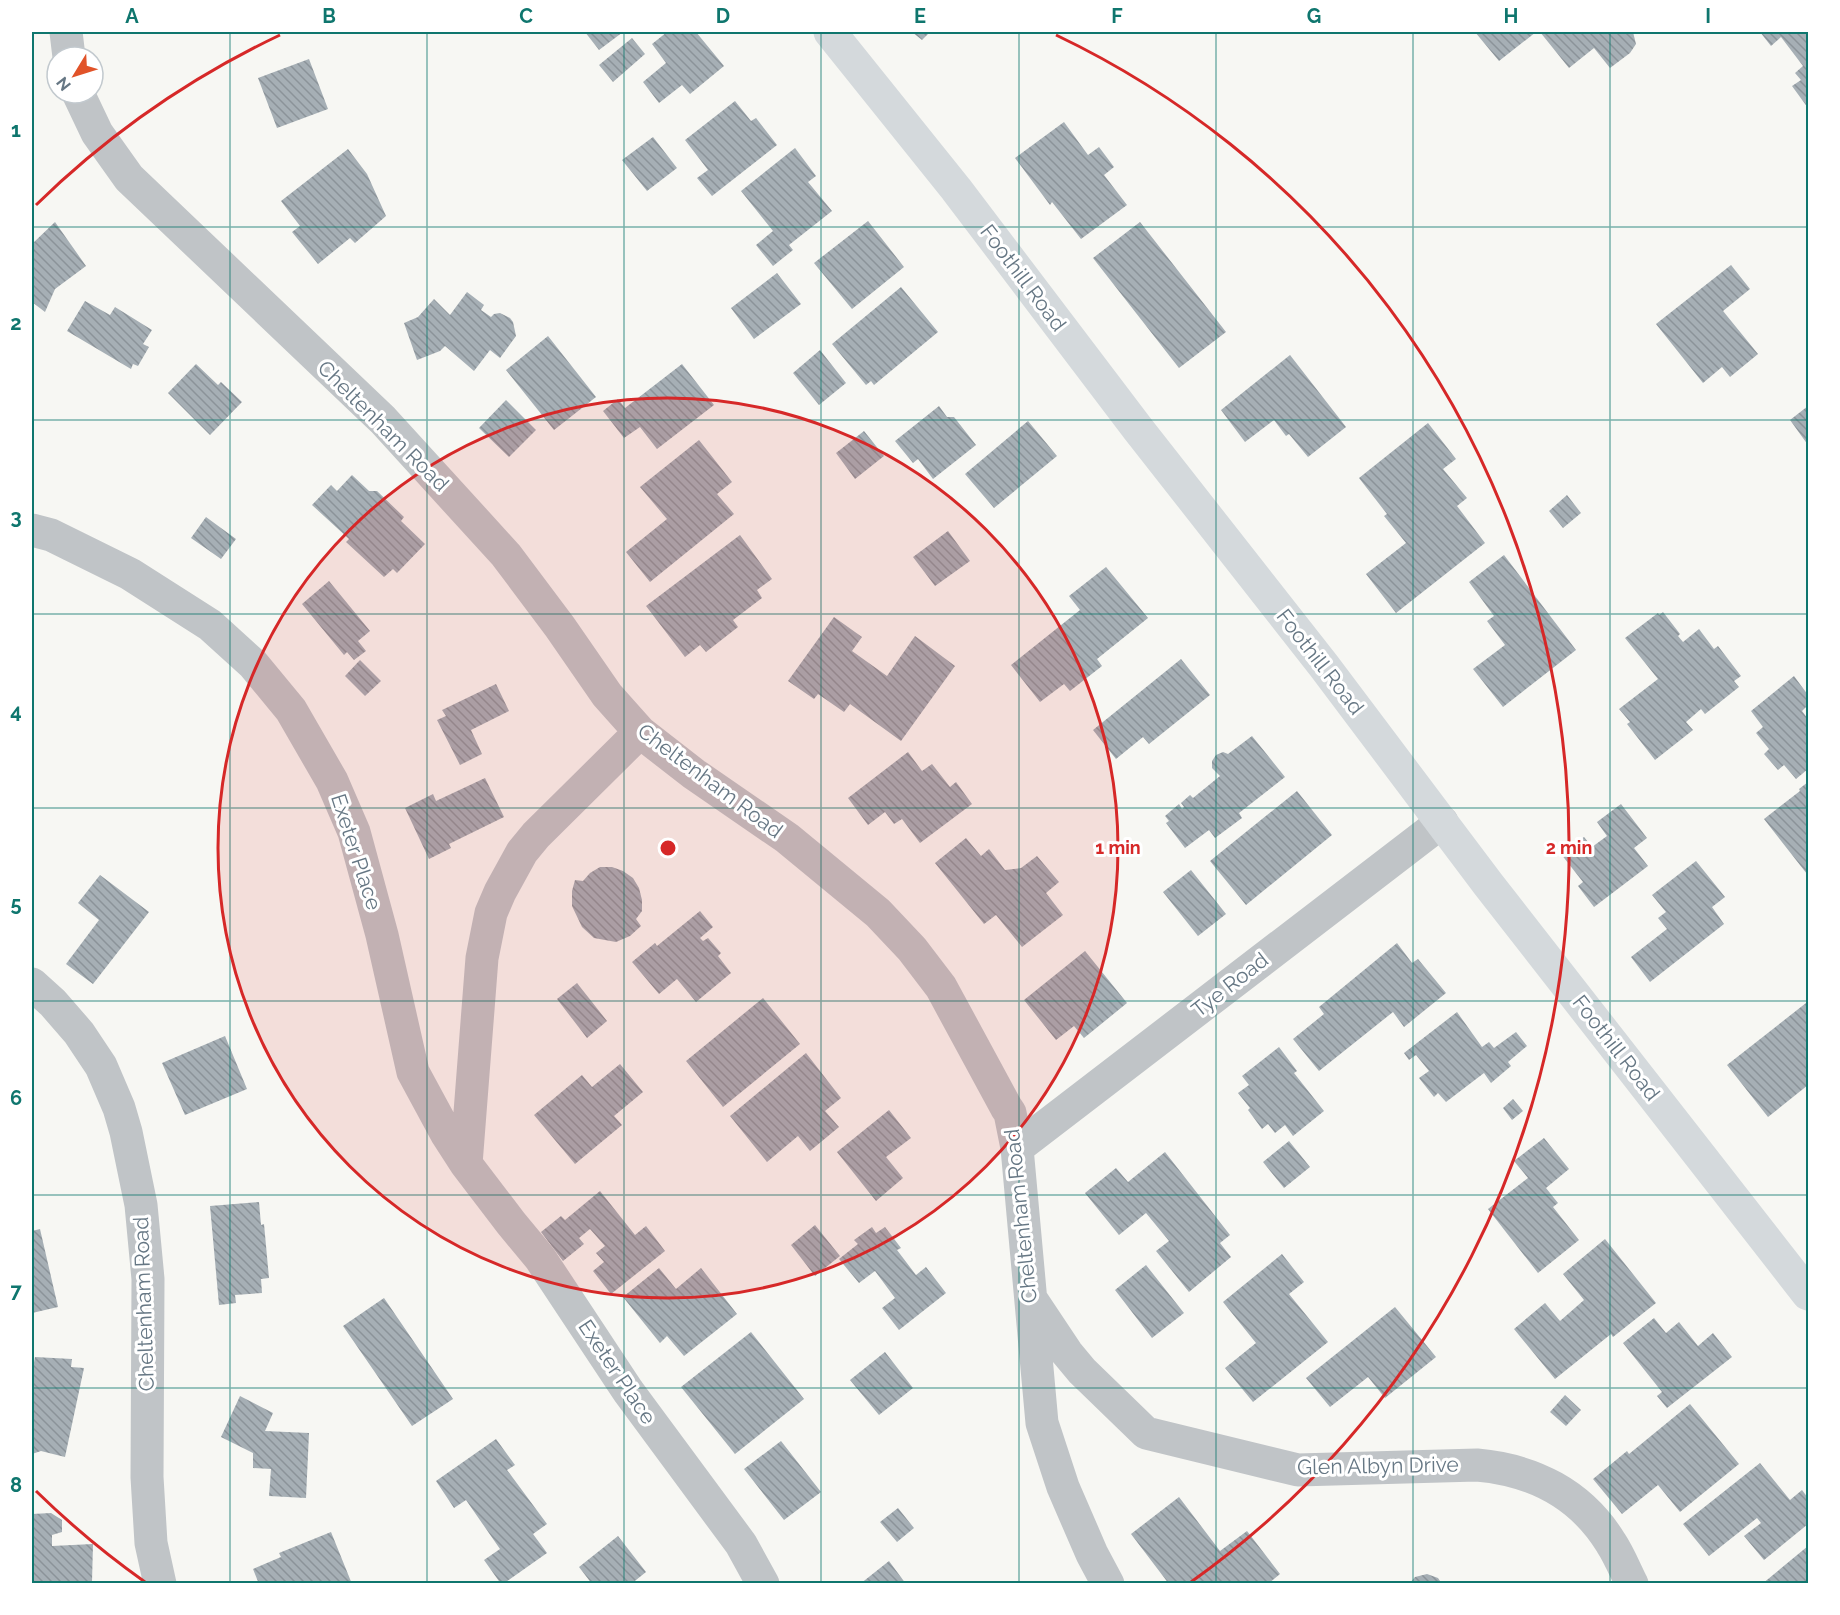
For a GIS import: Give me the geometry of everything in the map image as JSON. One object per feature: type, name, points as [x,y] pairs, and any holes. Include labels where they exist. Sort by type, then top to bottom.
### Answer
[{"type":"main road","name":"Foothill Road","points":[[830,32],[956,189],[1138,429],[1324,666],[1488,884],[1809,1294]]},
{"type":"street","name":"Cheltenham Road","points":[[84,105],[97,133],[129,178],[383,420],[506,555],[607,695],[640,732],[694,774],[787,838],[878,913],[912,949],[941,987],[1006,1107],[1017,1148],[1042,1423],[1062,1487],[1108,1584]]},
{"type":"street","name":"Exeter Place","points":[[32,530],[51,535],[130,574],[210,625],[254,664],[291,710],[332,781],[354,832],[382,934],[413,1072],[446,1133],[466,1164],[540,1258],[628,1391],[741,1544],[763,1584]]},
{"type":"street","points":[[466,1164],[482,958],[491,913],[522,852],[536,835],[640,732]]},
{"type":"street","name":"Tye Road","points":[[1017,1148],[1442,822]]},
{"type":"street","name":"Cheltenham Road","points":[[32,984],[53,1003],[79,1033],[100,1066],[119,1108],[126,1132],[141,1205],[148,1279],[147,1478],[151,1543],[160,1584]]},
{"type":"street","name":"Glen Albyn Drive","points":[[1030,1298],[1082,1371],[1146,1433],[1298,1470],[1477,1465],[1502,1467],[1527,1474],[1550,1484],[1584,1509],[1611,1542],[1632,1584]]},
{"type":"building","points":[[585,32],[623,32],[599,50]]},
{"type":"building","points":[[667,32],[696,32],[724,66],[690,94],[682,85],[659,103],[643,82],[666,63],[652,44]]},
{"type":"building","points":[[912,32],[930,32],[922,40]]},
{"type":"building","points":[[1475,32],[1536,32],[1499,61]]},
{"type":"building","points":[[1540,32],[1633,32],[1636,44],[1630,53],[1610,68],[1594,48],[1569,68]]},
{"type":"building","points":[[1760,32],[1808,32],[1808,108],[1792,86],[1801,80],[1795,73],[1803,66],[1781,37],[1771,46]]},
{"type":"building","points":[[632,38],[645,54],[613,82],[599,65]]},
{"type":"building","points":[[309,59],[328,109],[277,128],[258,78]]},
{"type":"building","points":[[735,101],[751,121],[756,118],[777,145],[712,196],[697,178],[708,170],[685,140]]},
{"type":"building","points":[[1064,122],[1088,155],[1099,147],[1114,167],[1104,175],[1127,205],[1081,239],[1052,202],[1050,205],[1015,158]]},
{"type":"building","points":[[653,137],[677,168],[647,191],[622,160]]},
{"type":"building","points":[[795,148],[816,176],[808,182],[832,211],[789,245],[793,250],[773,266],[756,245],[773,231],[741,191]]},
{"type":"building","points":[[348,149],[367,174],[386,216],[355,243],[350,238],[318,264],[292,232],[300,226],[281,201]]},
{"type":"building","points":[[868,221],[904,267],[852,309],[814,263]]},
{"type":"building","points":[[55,222],[86,266],[55,289],[45,312],[32,302],[32,244]]},
{"type":"building","points":[[1140,222],[1226,332],[1179,368],[1093,258]]},
{"type":"building","points":[[1731,265],[1750,289],[1723,311],[1758,354],[1730,377],[1722,367],[1703,383],[1656,324]]},
{"type":"building","points":[[777,273],[801,304],[754,339],[731,308]]},
{"type":"building","points":[[901,287],[938,332],[874,385],[871,381],[866,385],[832,344]]},
{"type":"building","points":[[467,292],[484,305],[481,310],[491,317],[500,313],[513,322],[516,336],[500,358],[490,350],[474,371],[445,346],[440,351],[417,360],[404,323],[418,317],[434,299],[450,315]]},
{"type":"building","points":[[85,301],[110,315],[115,307],[152,330],[143,344],[149,347],[138,366],[133,364],[131,369],[67,331]]},
{"type":"building","points":[[548,336],[596,397],[554,430],[506,370]]},
{"type":"building","points":[[820,350],[846,383],[819,405],[793,373]]},
{"type":"building","points":[[1290,355],[1346,427],[1308,457],[1289,434],[1286,436],[1274,420],[1245,442],[1221,410]]},
{"type":"building","points":[[196,364],[218,385],[221,382],[242,402],[210,435],[168,393]]},
{"type":"building","points":[[682,364],[714,405],[657,449],[640,427],[624,438],[603,411],[618,399],[625,408]]},
{"type":"building","points":[[506,400],[536,430],[509,457],[479,428]]},
{"type":"building","points":[[939,406],[947,417],[954,417],[976,445],[933,479],[918,459],[913,463],[895,441]]},
{"type":"building","points":[[1808,406],[1808,445],[1790,420]]},
{"type":"building","points":[[1028,421],[1057,456],[994,508],[965,474]]},
{"type":"building","points":[[1428,423],[1456,459],[1443,469],[1467,498],[1457,506],[1485,543],[1396,613],[1366,574],[1406,543],[1384,516],[1387,514],[1359,478]]},
{"type":"building","points":[[864,431],[884,456],[855,479],[836,453]]},
{"type":"building","points":[[699,440],[732,482],[717,494],[734,514],[650,582],[626,552],[667,519],[640,487]]},
{"type":"building","points":[[352,475],[369,491],[377,491],[404,517],[401,521],[425,544],[397,573],[393,569],[384,577],[346,542],[349,539],[312,505],[331,485],[337,491]]},
{"type":"building","points":[[1567,495],[1581,513],[1563,528],[1549,511]]},
{"type":"building","points":[[206,517],[236,539],[221,559],[191,538]]},
{"type":"building","points":[[948,531],[970,561],[935,586],[913,557]]},
{"type":"building","points":[[740,535],[772,579],[757,590],[762,598],[733,620],[738,627],[706,652],[700,645],[685,657],[646,606]]},
{"type":"building","points":[[1504,555],[1576,650],[1503,707],[1473,669],[1505,645],[1487,621],[1494,616],[1469,582]]},
{"type":"building","points":[[1106,567],[1148,618],[1097,659],[1102,666],[1070,691],[1064,684],[1040,702],[1011,665],[1080,610],[1069,596]]},
{"type":"building","points":[[329,581],[370,631],[358,641],[366,651],[354,660],[347,652],[344,655],[302,604]]},
{"type":"building","points":[[1663,612],[1680,634],[1678,636],[1683,642],[1699,629],[1714,649],[1718,646],[1741,676],[1734,681],[1739,687],[1705,714],[1701,709],[1686,722],[1693,730],[1655,760],[1627,724],[1630,722],[1619,709],[1658,679],[1625,638],[1658,613],[1659,615]]},
{"type":"building","points":[[834,617],[862,637],[852,651],[887,676],[915,636],[955,666],[901,741],[850,704],[844,712],[818,694],[814,699],[788,681]]},
{"type":"building","points":[[1181,659],[1210,695],[1149,744],[1143,737],[1116,759],[1093,730]]},
{"type":"building","points":[[360,660],[381,681],[365,696],[345,676]]},
{"type":"building","points":[[1794,676],[1808,695],[1808,705],[1802,711],[1808,719],[1808,769],[1796,779],[1784,765],[1778,770],[1764,754],[1769,749],[1756,733],[1763,727],[1751,711]]},
{"type":"building","points":[[496,684],[509,711],[471,730],[482,754],[460,765],[437,720],[446,716],[442,710]]},
{"type":"building","points":[[1252,736],[1285,777],[1239,813],[1242,818],[1215,838],[1209,830],[1185,848],[1166,823],[1169,821],[1165,816],[1179,804],[1182,809],[1184,807],[1181,803],[1190,795],[1193,798],[1220,776],[1212,768],[1212,761],[1216,755],[1223,752],[1228,754]]},
{"type":"building","points":[[908,752],[922,771],[932,764],[950,787],[956,782],[972,804],[920,843],[902,819],[894,824],[885,812],[868,825],[848,798]]},
{"type":"building","points":[[485,778],[504,817],[449,844],[451,848],[429,859],[405,808],[433,794],[436,801]]},
{"type":"building","points":[[1808,782],[1808,873],[1807,874],[1764,819]]},
{"type":"building","points":[[1297,791],[1332,835],[1246,905],[1210,861]]},
{"type":"building","points":[[1621,804],[1647,838],[1634,848],[1648,866],[1594,907],[1578,886],[1583,882],[1561,854],[1584,837],[1592,847],[1607,836],[1597,822]]},
{"type":"building","points":[[966,838],[981,856],[989,849],[1005,870],[1021,868],[1037,856],[1059,882],[1046,893],[1063,915],[1022,947],[996,915],[984,924],[935,863]]},
{"type":"building","points":[[1696,861],[1725,897],[1712,907],[1724,924],[1650,982],[1631,957],[1667,929],[1658,918],[1666,912],[1652,895]]},
{"type":"building","points":[[600,867],[612,867],[633,878],[642,900],[642,911],[636,919],[641,926],[630,936],[616,942],[594,938],[582,927],[572,906],[575,880],[583,881]]},
{"type":"building","points":[[1191,870],[1226,914],[1198,936],[1163,892]]},
{"type":"building","points":[[100,875],[149,912],[93,984],[66,964],[99,920],[78,903]]},
{"type":"building","points":[[700,911],[713,927],[700,938],[703,941],[708,938],[721,953],[718,956],[731,973],[696,1002],[677,979],[659,994],[632,962],[655,943],[657,946]]},
{"type":"building","points":[[1397,943],[1412,963],[1418,959],[1446,993],[1404,1027],[1393,1012],[1319,1071],[1293,1039],[1324,1014],[1319,1007]]},
{"type":"building","points":[[1085,951],[1127,1003],[1084,1038],[1074,1026],[1056,1040],[1024,1000]]},
{"type":"building","points":[[577,983],[607,1021],[587,1038],[557,999]]},
{"type":"building","points":[[763,998],[800,1044],[723,1107],[686,1061]]},
{"type":"building","points":[[1806,1003],[1808,1006],[1808,1085],[1768,1117],[1727,1065]]},
{"type":"building","points":[[1457,1012],[1482,1047],[1489,1042],[1494,1048],[1516,1032],[1527,1046],[1508,1062],[1511,1066],[1491,1083],[1484,1073],[1446,1102],[1438,1093],[1434,1097],[1419,1078],[1429,1071],[1416,1055],[1409,1060],[1404,1053]]},
{"type":"building","points":[[225,1036],[247,1089],[185,1115],[162,1063]]},
{"type":"building","points":[[1279,1047],[1297,1071],[1294,1073],[1324,1111],[1293,1136],[1285,1125],[1275,1133],[1268,1124],[1262,1129],[1238,1093],[1249,1085],[1242,1076]]},
{"type":"building","points":[[806,1053],[841,1098],[825,1111],[839,1127],[810,1151],[798,1136],[767,1162],[730,1116]]},
{"type":"building","points":[[620,1064],[643,1092],[614,1116],[622,1125],[575,1164],[534,1115],[582,1075],[592,1087]]},
{"type":"building","points":[[1513,1099],[1523,1111],[1512,1120],[1503,1108]]},
{"type":"building","points":[[889,1110],[911,1138],[886,1157],[903,1178],[876,1201],[837,1152]]},
{"type":"building","points":[[1544,1138],[1569,1169],[1546,1188],[1558,1203],[1553,1207],[1579,1240],[1538,1273],[1488,1209],[1528,1178],[1514,1161]]},
{"type":"building","points":[[1289,1141],[1310,1167],[1284,1188],[1263,1162]]},
{"type":"building","points":[[1165,1152],[1230,1235],[1220,1243],[1231,1257],[1189,1292],[1156,1251],[1169,1241],[1146,1213],[1119,1235],[1085,1193],[1116,1168],[1128,1182]]},
{"type":"building","points":[[600,1191],[635,1235],[646,1226],[665,1251],[611,1294],[593,1271],[604,1262],[596,1253],[605,1246],[590,1229],[579,1238],[584,1244],[563,1261],[541,1232],[561,1216],[565,1220]]},
{"type":"building","points":[[259,1202],[261,1225],[264,1224],[269,1278],[261,1279],[262,1293],[235,1295],[236,1303],[219,1305],[210,1206]]},
{"type":"building","points":[[815,1225],[840,1256],[815,1276],[791,1245]]},
{"type":"building","points":[[872,1227],[876,1233],[885,1227],[901,1248],[897,1250],[916,1275],[926,1267],[946,1293],[899,1330],[882,1308],[895,1298],[875,1271],[859,1283],[839,1259],[858,1244],[854,1240]]},
{"type":"building","points":[[40,1229],[58,1307],[32,1313],[32,1231]]},
{"type":"building","points":[[1605,1239],[1656,1303],[1613,1337],[1611,1334],[1555,1379],[1514,1329],[1545,1303],[1560,1321],[1584,1300],[1563,1274]]},
{"type":"building","points":[[1282,1254],[1304,1282],[1289,1294],[1328,1342],[1253,1402],[1225,1368],[1256,1343],[1223,1302]]},
{"type":"building","points":[[1146,1265],[1184,1313],[1152,1338],[1115,1290]]},
{"type":"building","points":[[659,1268],[676,1289],[701,1268],[737,1314],[684,1356],[667,1336],[660,1343],[623,1297]]},
{"type":"building","points":[[384,1298],[453,1399],[412,1426],[343,1326]]},
{"type":"building","points":[[1395,1307],[1436,1357],[1385,1398],[1368,1377],[1330,1407],[1306,1378]]},
{"type":"building","points":[[1654,1318],[1666,1333],[1679,1322],[1698,1346],[1713,1333],[1732,1357],[1667,1408],[1657,1396],[1662,1392],[1623,1343]]},
{"type":"building","points":[[751,1332],[804,1399],[735,1454],[681,1387]]},
{"type":"building","points":[[885,1352],[913,1388],[879,1415],[850,1380]]},
{"type":"building","points":[[35,1357],[72,1359],[71,1367],[84,1368],[65,1457],[41,1451],[32,1454],[32,1374]]},
{"type":"building","points":[[1565,1395],[1581,1410],[1566,1426],[1550,1412]]},
{"type":"building","points":[[240,1396],[273,1413],[265,1431],[309,1433],[306,1498],[269,1496],[271,1469],[253,1468],[253,1453],[221,1437]]},
{"type":"building","points":[[1690,1404],[1739,1464],[1680,1512],[1658,1485],[1622,1514],[1593,1479],[1627,1451],[1629,1454]]},
{"type":"building","points":[[496,1439],[515,1465],[507,1470],[547,1524],[533,1534],[547,1553],[503,1584],[484,1560],[500,1549],[466,1500],[454,1508],[436,1481]]},
{"type":"building","points":[[781,1441],[821,1492],[784,1520],[744,1469]]},
{"type":"building","points":[[1760,1463],[1790,1500],[1802,1490],[1808,1498],[1808,1524],[1764,1560],[1744,1536],[1761,1523],[1757,1518],[1709,1556],[1683,1524]]},
{"type":"building","points":[[1179,1497],[1220,1551],[1247,1531],[1280,1574],[1268,1584],[1169,1584],[1131,1534]]},
{"type":"building","points":[[898,1508],[914,1528],[897,1542],[880,1522]]},
{"type":"building","points":[[51,1513],[62,1520],[62,1532],[52,1535],[52,1546],[93,1544],[92,1582],[32,1584],[32,1514]]},
{"type":"building","points":[[331,1532],[352,1584],[259,1584],[253,1569],[281,1557],[279,1553]]},
{"type":"building","points":[[618,1536],[646,1572],[631,1584],[592,1584],[579,1567]]},
{"type":"building","points":[[1808,1546],[1808,1584],[1762,1584]]},
{"type":"building","points":[[889,1561],[906,1584],[860,1584]]},
{"type":"building","points":[[1427,1574],[1438,1578],[1442,1584],[1409,1584],[1415,1577]]}]
